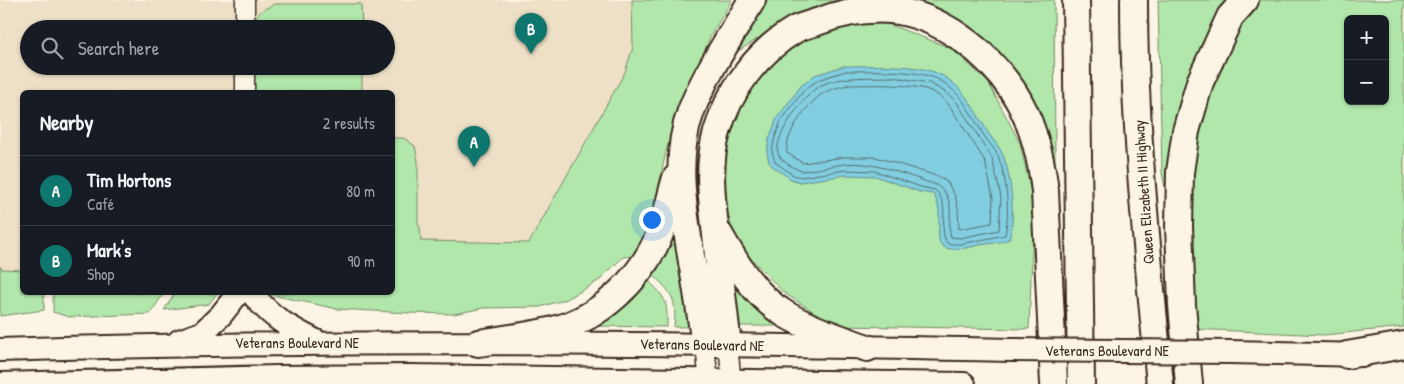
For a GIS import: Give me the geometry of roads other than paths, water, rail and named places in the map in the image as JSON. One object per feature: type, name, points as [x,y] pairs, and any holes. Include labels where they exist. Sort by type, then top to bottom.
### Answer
[{"type":"highway","points":[[717,345],[681,192],[682,158],[685,133],[701,88],[752,0]]},
{"type":"highway","points":[[1076,0],[1081,384]]},
{"type":"highway","name":"Queen Elizabeth II Highway","points":[[1134,0],[1134,62],[1160,384]]},
{"type":"highway","points":[[1189,384],[1178,227],[1180,172],[1186,131],[1200,82],[1230,16],[1245,0]]},
{"type":"highway","points":[[717,345],[715,227],[711,197],[712,154],[717,132],[731,95],[766,52],[797,29],[840,14],[865,10],[891,10],[926,19],[958,36],[990,63],[1014,93],[1024,114],[1042,164],[1045,191],[1054,384]]},
{"type":"highway","points":[[478,343],[555,330],[590,315],[622,292],[651,253],[660,234],[682,158]]},
{"type":"highway","points":[[715,227],[747,278],[768,301],[784,313],[803,323],[867,348]]},
{"type":"highway","points":[[1347,355],[1404,345]]},
{"type":"main road","points":[[170,344],[202,333],[221,315],[237,295]]},
{"type":"main road","points":[[253,295],[263,308],[275,318],[288,327],[319,342]]},
{"type":"main road","name":"Veterans Boulevard NE","points":[[0,350],[170,344],[319,342],[717,345],[1404,356]]},
{"type":"main road","points":[[0,384],[412,376],[556,381],[964,384]]},
{"type":"street","points":[[245,0],[245,20]]},
{"type":"street","points":[[245,75],[245,90]]},
{"type":"street","points":[[709,382],[717,345]]},
{"type":"street","points":[[717,345],[732,383]]},
{"type":"water","points":[[844,66],[893,66],[929,70],[948,79],[963,92],[999,148],[1005,161],[1010,183],[1012,208],[1009,239],[997,243],[957,249],[946,248],[940,243],[938,205],[933,194],[920,192],[875,176],[846,175],[800,182],[791,179],[772,166],[767,153],[769,139],[777,118],[801,86],[815,75]]},
{"type":"place","name":"Mark's","points":[[531,54]]},
{"type":"place","name":"Tim Hortons","points":[[474,167]]}]
